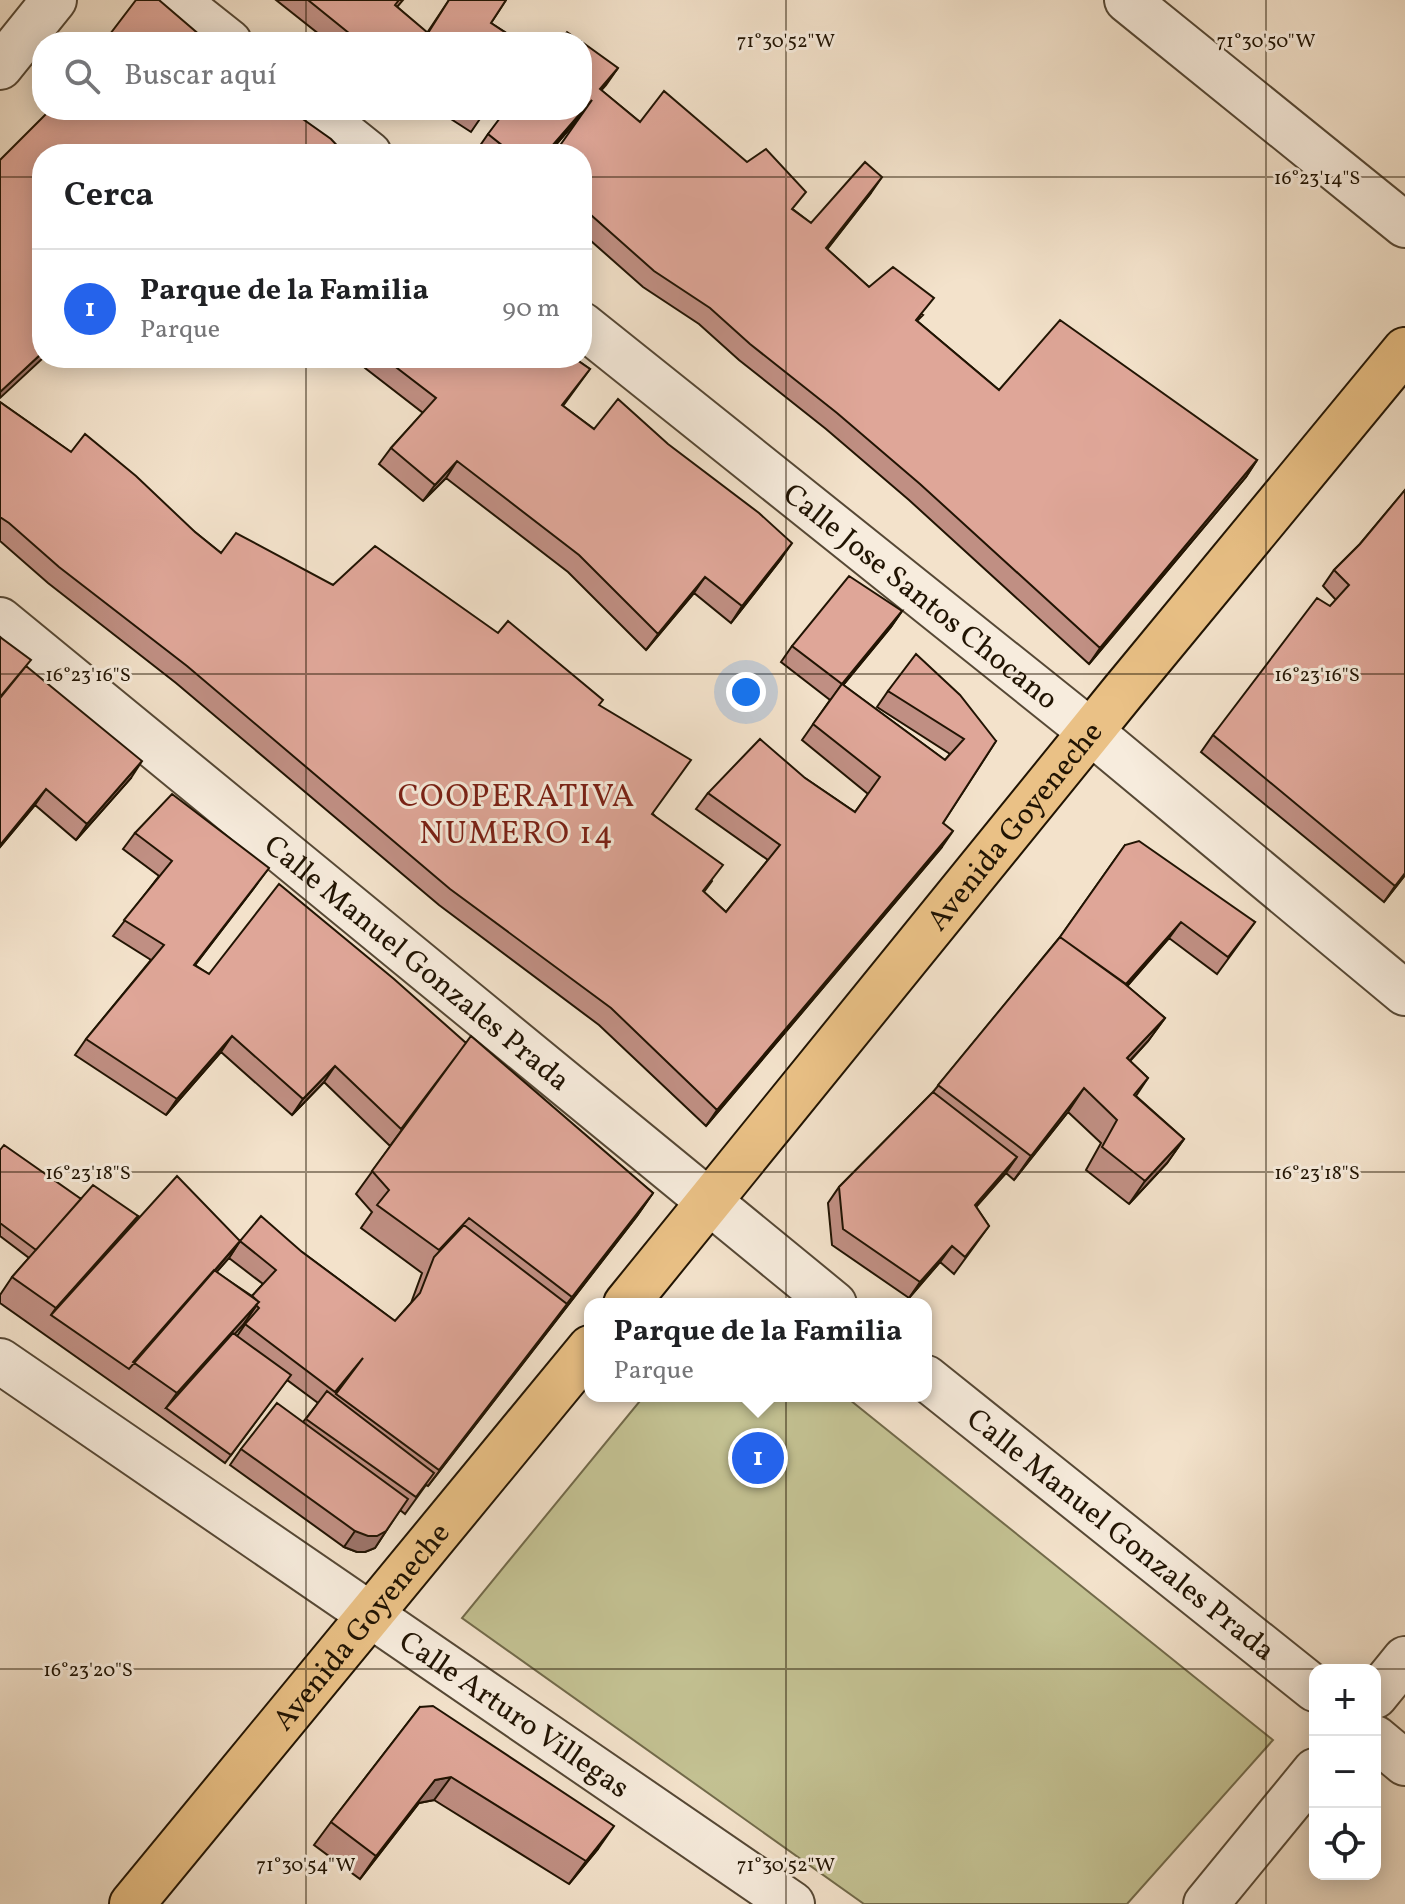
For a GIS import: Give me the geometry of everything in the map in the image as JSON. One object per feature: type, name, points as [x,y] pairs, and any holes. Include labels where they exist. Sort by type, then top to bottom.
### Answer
[{"type":"main road","name":"Avenida Goyeneche","points":[[631,1298],[1405,350]]},
{"type":"main road","name":"Avenida Goyeneche","points":[[132,1904],[584,1355]]},
{"type":"street","points":[[0,67],[54,0]]},
{"type":"street","points":[[176,0],[216,32]]},
{"type":"street","points":[[1127,0],[1405,225]]},
{"type":"street","points":[[326,120],[356,144]]},
{"type":"street","name":"Calle Jose Santos Chocano","points":[[592,333],[1091,732],[1405,993]]},
{"type":"street","name":"Calle Manuel Gonzales Prada","points":[[0,620],[827,1298]]},
{"type":"street","name":"Calle Arturo Villegas","points":[[0,1361],[792,1904]]},
{"type":"street","name":"Calle Manuel Gonzales Prada","points":[[932,1383],[1309,1684]]},
{"type":"street","points":[[1381,1689],[1405,1659]]},
{"type":"street","points":[[1381,1743],[1405,1763]]},
{"type":"street","points":[[1206,1904],[1309,1778]]},
{"type":"shaded area","points":[[639,1402],[852,1402],[1273,1740],[1127,1904],[864,1904],[462,1618]]},
{"type":"building","points":[[136,0],[159,0],[196,32],[112,32]]},
{"type":"building","points":[[308,0],[399,0],[395,5],[427,32],[348,32]]},
{"type":"building","points":[[449,0],[506,0],[491,23],[505,32],[429,32]]},
{"type":"building","points":[[592,49],[618,68],[600,89],[640,122],[664,91],[747,162],[766,149],[806,192],[792,209],[811,223],[865,162],[882,177],[826,248],[869,287],[893,267],[934,298],[916,320],[999,390],[1060,320],[1257,460],[1100,648],[837,413],[710,308],[654,271],[592,216],[592,144],[561,144],[578,120],[592,120]]},
{"type":"building","points":[[40,120],[304,120],[336,144],[32,144],[32,362],[0,392],[0,160]]},
{"type":"building","points":[[498,120],[575,120],[554,144],[500,144],[488,134]]},
{"type":"building","points":[[397,368],[589,368],[562,405],[594,429],[618,399],[668,444],[759,513],[792,543],[742,606],[705,577],[658,634],[579,555],[457,461],[435,485],[391,448],[436,398]]},
{"type":"building","points":[[0,402],[71,452],[85,434],[221,553],[236,533],[333,585],[375,546],[498,633],[508,621],[603,700],[599,705],[691,760],[652,814],[723,865],[703,891],[726,912],[780,845],[708,793],[760,739],[805,778],[855,812],[880,777],[813,724],[842,684],[945,760],[964,739],[888,691],[916,654],[960,695],[996,741],[943,823],[953,831],[717,1110],[611,1008],[450,889],[187,666],[0,517]]},
{"type":"building","points":[[1405,490],[1405,873],[1395,886],[1213,735],[1317,598],[1330,606],[1349,585],[1334,570]]},
{"type":"building","points":[[849,576],[902,611],[842,684],[792,646]]},
{"type":"building","points":[[0,637],[31,660],[0,697]]},
{"type":"building","points":[[26,666],[142,761],[87,824],[46,789],[0,845],[0,698]]},
{"type":"building","points":[[172,794],[269,868],[194,965],[209,974],[279,884],[466,1043],[401,1129],[335,1066],[303,1099],[232,1036],[177,1099],[86,1039],[164,945],[124,920],[172,861],[135,833]]},
{"type":"building","points":[[1139,841],[1255,922],[1228,957],[1181,922],[1126,984],[1060,937],[1125,845]]},
{"type":"building","points":[[1060,937],[1125,984],[1165,1018],[1127,1058],[1148,1078],[1134,1095],[1184,1139],[1145,1181],[1102,1147],[1117,1120],[1084,1088],[1031,1156],[938,1085]]},
{"type":"building","points":[[471,1036],[653,1193],[572,1297],[469,1218],[439,1250],[377,1205],[389,1190],[372,1171]]},
{"type":"building","points":[[933,1092],[1017,1157],[975,1205],[989,1226],[965,1257],[952,1246],[920,1282],[843,1229],[839,1187]]},
{"type":"building","points":[[4,1145],[81,1199],[36,1250],[0,1223],[0,1150]]},
{"type":"building","points":[[177,1176],[240,1241],[129,1369],[51,1315]]},
{"type":"building","points":[[93,1185],[138,1216],[56,1308],[12,1277]]},
{"type":"building","points":[[261,1216],[302,1252],[395,1321],[420,1293],[434,1257],[464,1225],[567,1304],[439,1470],[336,1394],[363,1358],[335,1392],[245,1324],[259,1308],[256,1305],[259,1302],[252,1296],[276,1270],[240,1241]]},
{"type":"building","points":[[214,1270],[259,1302],[177,1393],[133,1362]]},
{"type":"building","points":[[233,1333],[291,1375],[231,1455],[166,1408]]},
{"type":"building","points":[[327,1391],[434,1473],[416,1497],[306,1419]]},
{"type":"building","points":[[277,1403],[408,1499],[386,1531],[377,1536],[368,1536],[355,1531],[241,1449]]},
{"type":"building","points":[[433,1706],[614,1826],[586,1861],[451,1777],[435,1780],[376,1856],[331,1822],[420,1707]]},
{"type":"place","name":"Parque de la Familia","points":[[758,1458]]},
{"type":"district","name":"COOPERATIVA NUMERO 14","points":[[517,814]]}]
